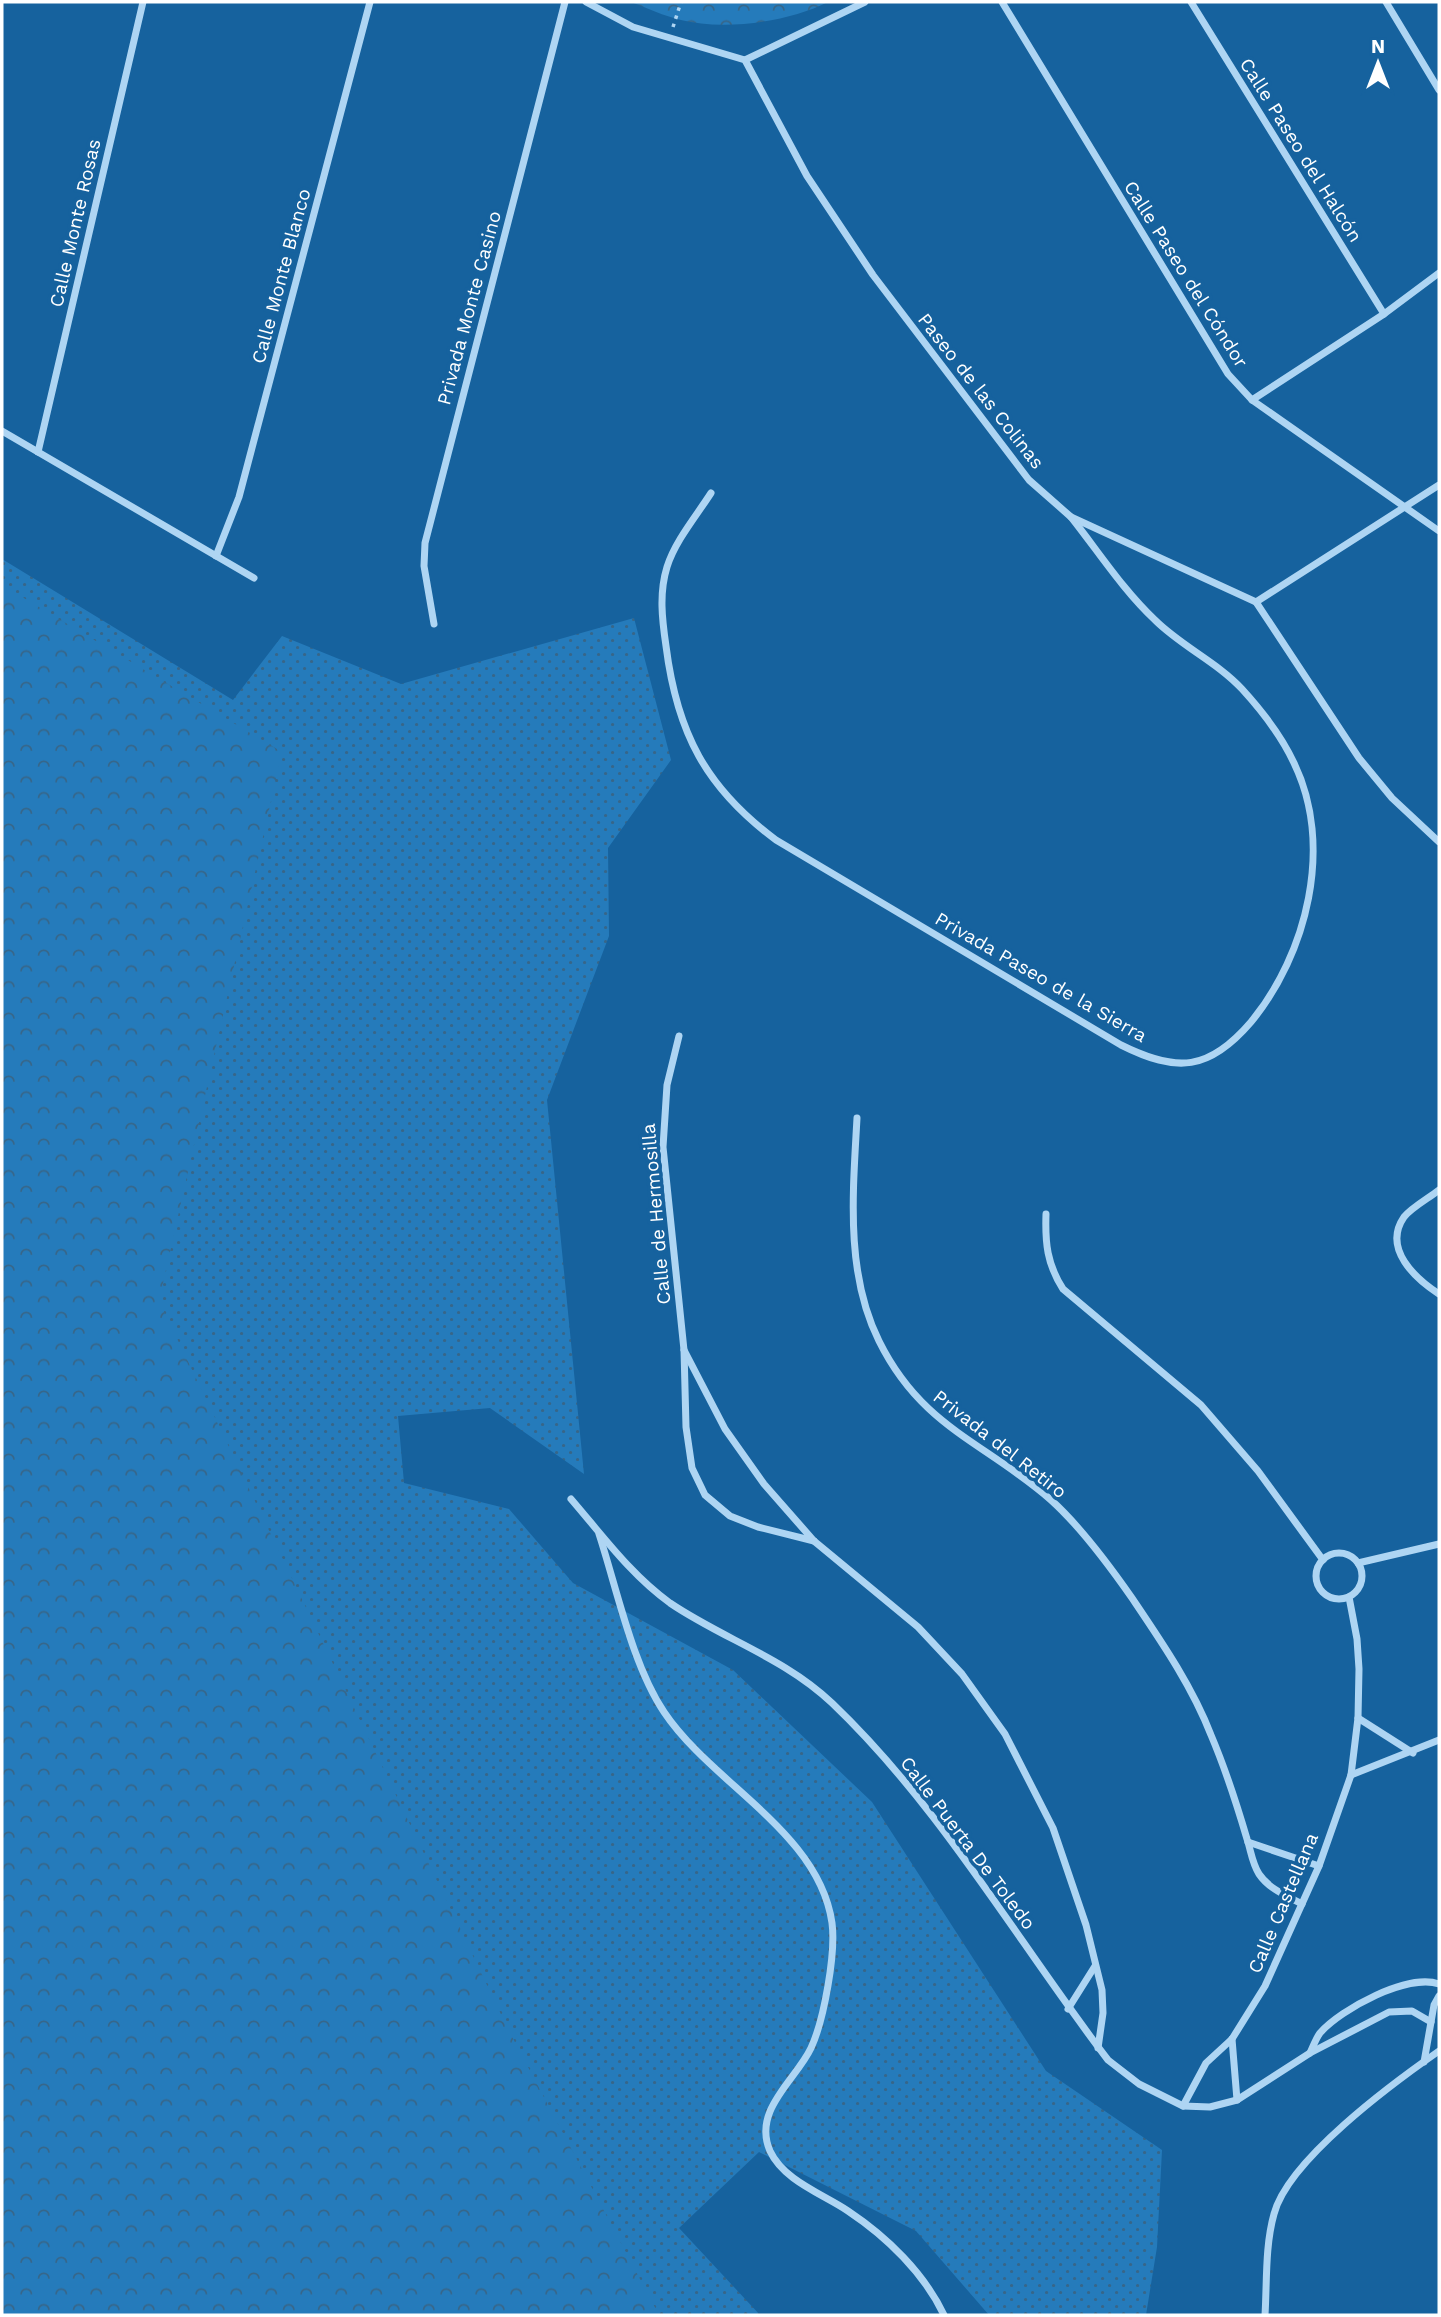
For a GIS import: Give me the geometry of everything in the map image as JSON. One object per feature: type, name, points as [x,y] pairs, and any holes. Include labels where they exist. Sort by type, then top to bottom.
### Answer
[{"type":"street","name":"Calle Monte Rosas","points":[[38,452],[144,2]]},
{"type":"street","name":"Calle Monte Blanco","points":[[216,556],[239,497],[370,2]]},
{"type":"street","name":"Privada Monte Casino","points":[[434,624],[424,566],[425,543],[565,2]]},
{"type":"street","points":[[586,2],[633,27],[745,60],[865,2]]},
{"type":"street","name":"Calle Paseo del Cóndor","points":[[1002,2],[1200,332],[1228,374],[1252,400],[1439,531]]},
{"type":"street","name":"Calle Paseo del Halcón","points":[[1191,2],[1384,314]]},
{"type":"street","points":[[1386,2],[1439,90]]},
{"type":"street","name":"Paseo de las Colinas","points":[[745,60],[807,176],[873,275],[1029,480],[1071,517],[1256,602]]},
{"type":"street","points":[[1252,400],[1384,314],[1439,273]]},
{"type":"street","points":[[2,430],[254,578]]},
{"type":"street","points":[[1439,485],[1256,602],[1359,758],[1392,798],[1439,842]]},
{"type":"street","name":"Privada Paseo de la Sierra","points":[[711,493],[668,565],[662,593],[662,617],[678,712],[694,752],[716,784],[748,819],[776,840],[1121,1045],[1158,1060],[1179,1065],[1199,1062],[1215,1057],[1241,1034],[1263,1007],[1291,960],[1306,912],[1312,868],[1312,835],[1306,799],[1295,764],[1271,722],[1240,687],[1154,620],[1071,517]]},
{"type":"street","name":"Calle de Hermosilla","points":[[679,1036],[667,1085],[663,1147],[684,1350],[689,1452],[698,1484],[714,1506],[739,1520],[814,1541]]},
{"type":"street","name":"Privada del Retiro","points":[[857,1118],[853,1198],[855,1245],[863,1300],[877,1338],[895,1373],[918,1401],[959,1436],[1051,1500],[1131,1597],[1194,1696],[1212,1736],[1248,1842]]},
{"type":"street","points":[[1439,1189],[1404,1217],[1399,1233],[1399,1254],[1406,1268],[1439,1294]]},
{"type":"street","points":[[1046,1213],[1049,1263],[1063,1289],[1171,1377],[1201,1405],[1258,1471],[1323,1560]]},
{"type":"street","name":"Calle de Hermosilla","points":[[684,1350],[743,1458],[814,1541]]},
{"type":"street","name":"Calle Puerta De Toledo","points":[[571,1499],[633,1572],[668,1602],[711,1629],[776,1660],[806,1679],[832,1702],[930,1812],[1098,2048],[1108,2060],[1139,2084],[1183,2106],[1210,2107],[1237,2100],[1310,2053],[1389,2012],[1412,2011],[1431,2022]]},
{"type":"street","points":[[598,1531],[653,1694],[684,1736],[797,1848],[821,1884],[832,1925],[824,2011],[811,2049],[781,2089],[769,2115],[766,2132],[769,2148],[777,2163],[792,2176],[881,2236],[911,2267],[944,2315]]},
{"type":"street","points":[[814,1541],[918,1627],[962,1674],[1005,1734],[1053,1828],[1086,1925],[1103,2013],[1098,2048]]},
{"type":"street","points":[[1358,1563],[1439,1544]]},
{"type":"street","points":[[1337,1553],[1352,1557],[1358,1563],[1362,1571],[1360,1586],[1349,1597],[1334,1598],[1321,1590],[1316,1575],[1323,1560],[1337,1553]]},
{"type":"street","name":"Calle Castellana","points":[[1183,2106],[1206,2063],[1232,2039],[1265,1986],[1319,1866],[1351,1775],[1358,1718],[1357,1639],[1349,1597]]},
{"type":"street","points":[[1358,1718],[1413,1753]]},
{"type":"street","points":[[1351,1775],[1413,1753],[1439,1740]]},
{"type":"street","points":[[1248,1842],[1319,1866]]},
{"type":"street","points":[[1248,1842],[1260,1875],[1279,1892],[1302,1904]]},
{"type":"street","points":[[1068,2009],[1095,1966]]},
{"type":"street","name":"Calle Puerta De Toledo","points":[[1310,2053],[1319,2034],[1366,2002],[1421,1980],[1439,1984]]},
{"type":"street","points":[[1424,2062],[1439,1996]]},
{"type":"street","points":[[1232,2039],[1237,2100]]},
{"type":"street","points":[[1265,2315],[1268,2251],[1274,2213],[1297,2170],[1439,2051]]},
{"type":"path","points":[[670,39],[681,2]]},
{"type":"green space","points":[[631,2],[828,2],[795,15],[776,19],[717,25],[675,18]]},
{"type":"green space","points":[[2,559],[233,700],[282,636],[401,684],[634,618],[671,760],[608,848],[609,936],[547,1100],[584,1474],[490,1408],[398,1416],[404,1483],[509,1509],[573,1583],[733,1670],[872,1802],[1046,2071],[1162,2150],[1157,2247],[1146,2315],[989,2315],[916,2231],[759,2152],[679,2228],[760,2315],[2,2315]]},
{"type":"green space","points":[[2,585],[282,752],[159,1301],[509,2031],[659,2315],[2,2315]]}]
